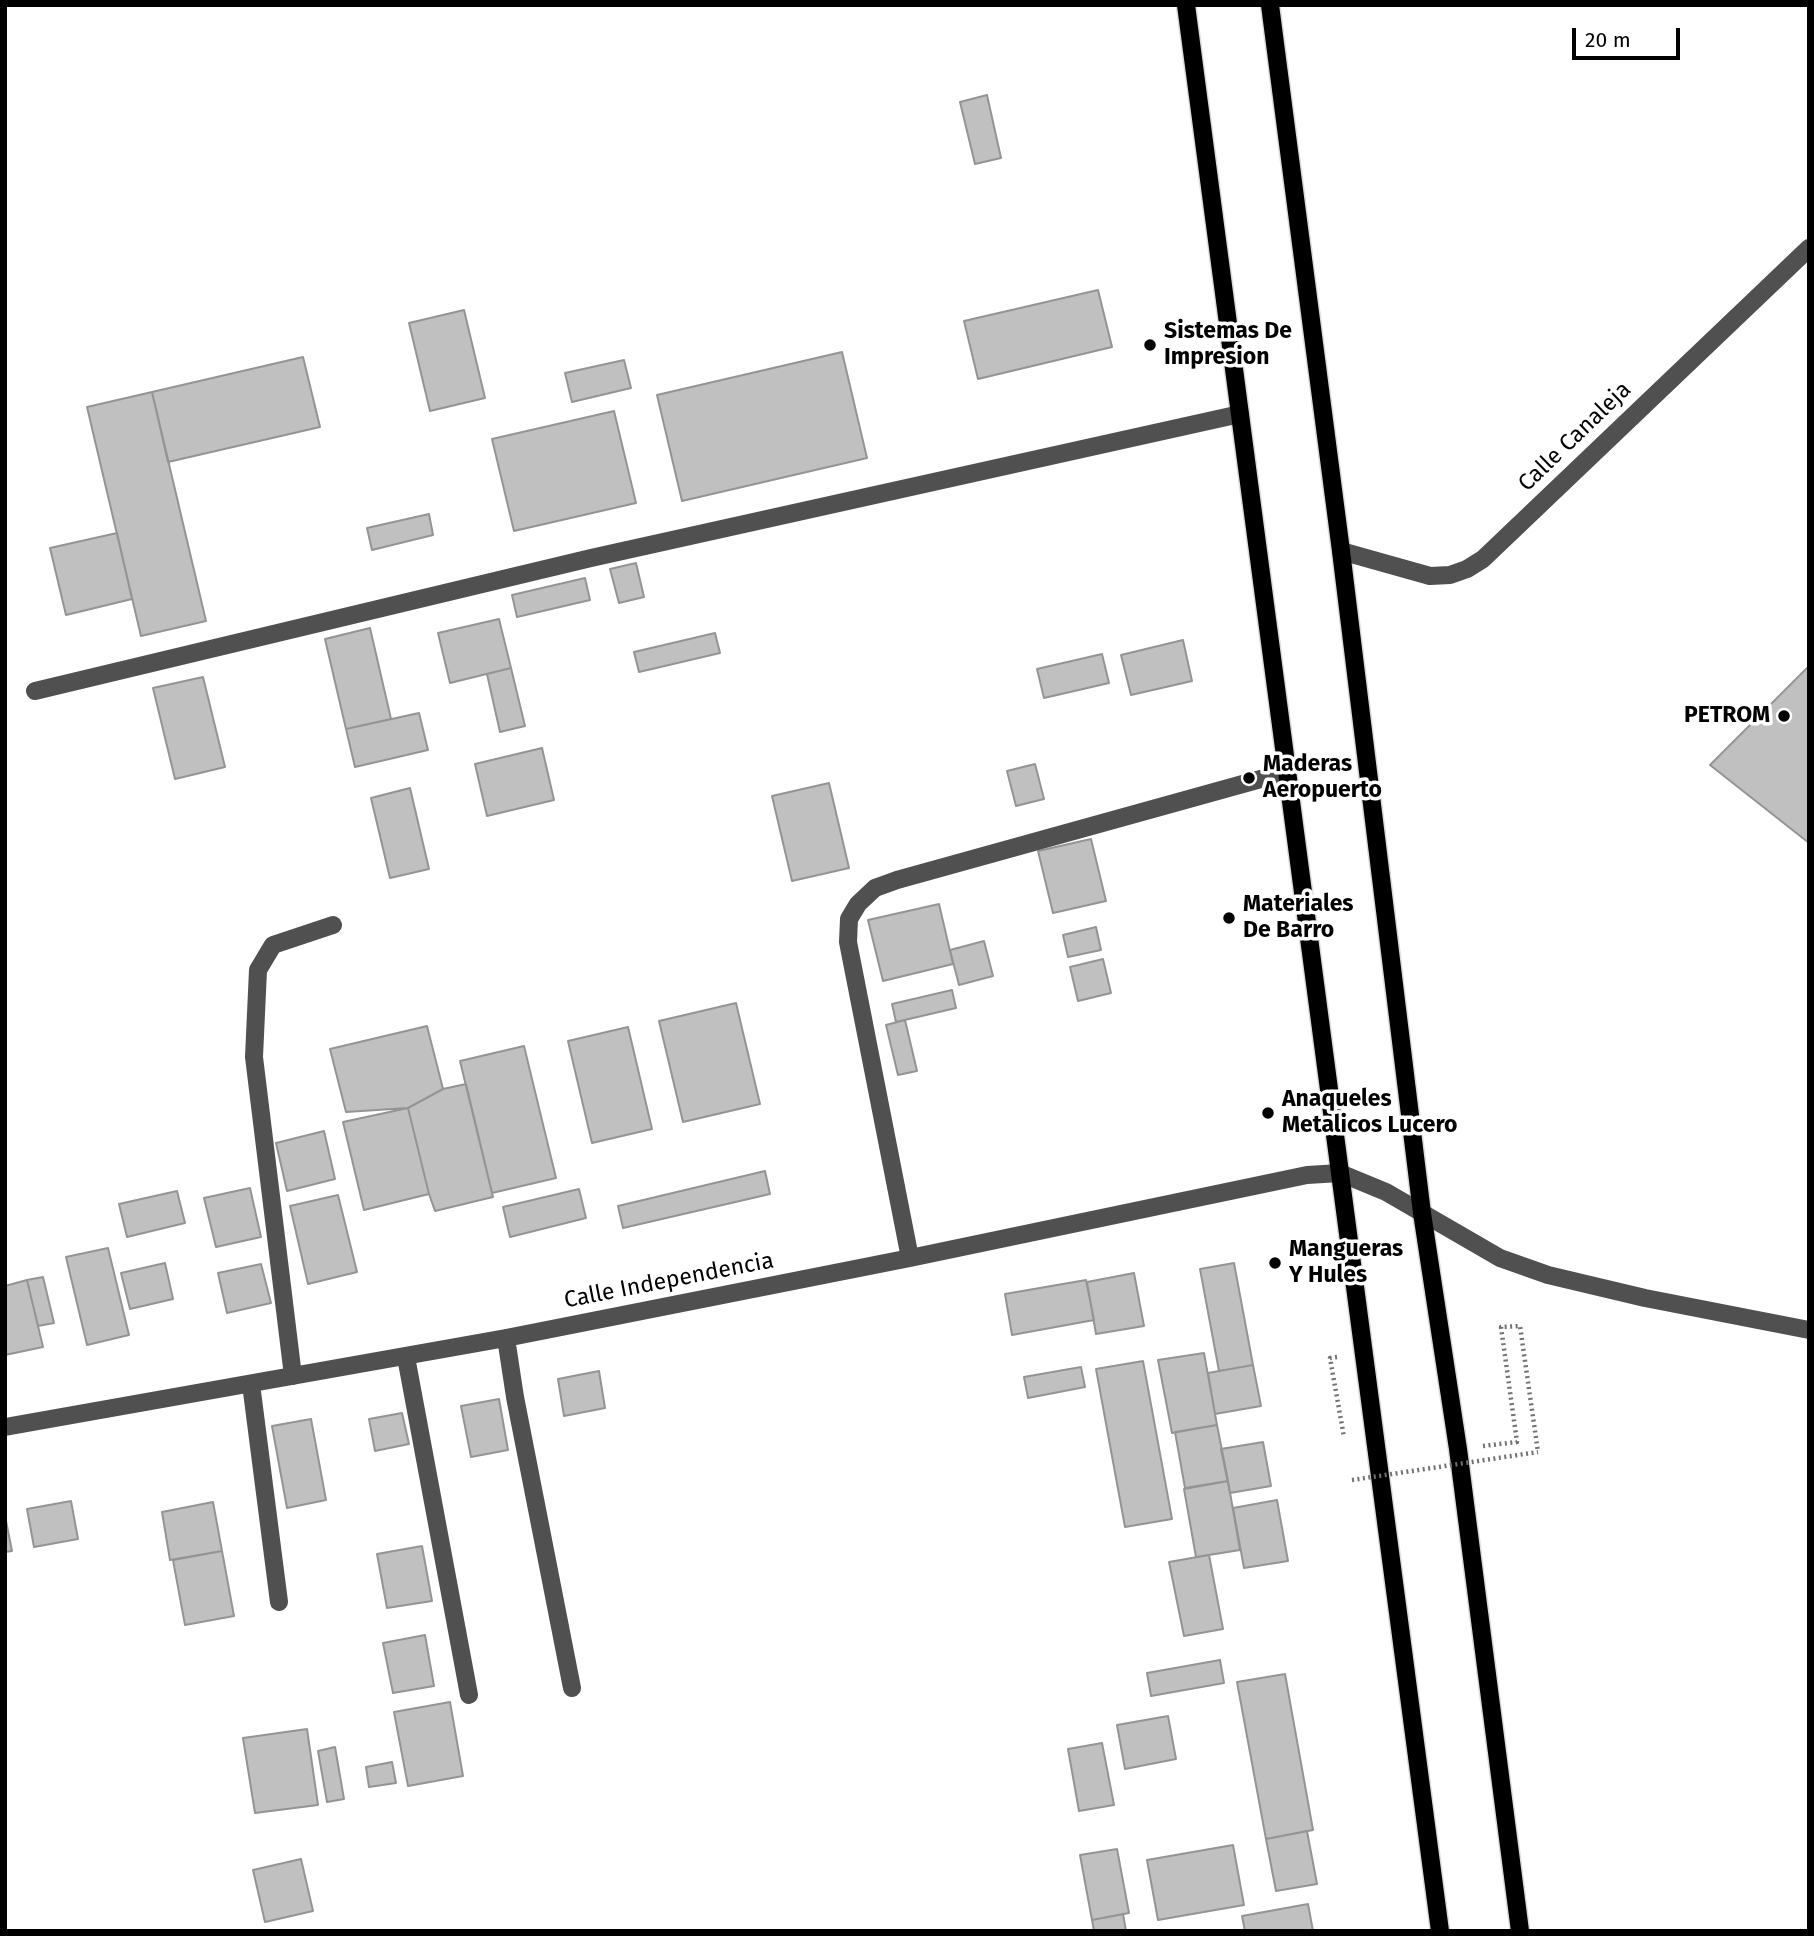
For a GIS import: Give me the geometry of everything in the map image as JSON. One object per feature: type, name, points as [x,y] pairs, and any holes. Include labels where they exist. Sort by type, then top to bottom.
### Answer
[{"type":"main road","points":[[1186,5],[1440,1931]]},
{"type":"main road","points":[[1270,5],[1341,551],[1422,1213],[1458,1450],[1520,1931]]},
{"type":"street","name":"Calle Canaleja","points":[[1341,551],[1430,576],[1450,575],[1483,559],[1809,248]]},
{"type":"street","points":[[35,691],[604,555],[1240,414]]},
{"type":"street","points":[[910,1258],[848,942],[849,919],[858,904],[875,888],[897,880],[1286,772]]},
{"type":"street","points":[[293,1376],[254,1058],[258,970],[273,945],[333,925]]},
{"type":"street","points":[[1340,1173],[1386,1192],[1500,1258],[1548,1275],[1645,1298],[1809,1331]]},
{"type":"street","name":"Calle Independencia","points":[[5,1427],[506,1338],[910,1258],[1307,1175],[1340,1173]]},
{"type":"street","points":[[506,1338],[514,1397],[572,1688]]},
{"type":"street","points":[[406,1357],[469,1695]]},
{"type":"street","points":[[251,1384],[279,1602]]},
{"type":"path","points":[[1352,1480],[1538,1452],[1520,1326],[1501,1327],[1517,1442],[1458,1450]]},
{"type":"building","points":[[987,95],[1001,158],[975,164],[960,102]]},
{"type":"building","points":[[1098,290],[1112,347],[978,379],[964,321]]},
{"type":"building","points":[[464,310],[485,398],[430,411],[409,323]]},
{"type":"building","points":[[842,352],[867,458],[682,501],[657,395]]},
{"type":"building","points":[[303,357],[320,427],[168,462],[152,392]]},
{"type":"building","points":[[624,360],[631,388],[572,402],[565,373]]},
{"type":"building","points":[[152,392],[206,621],[141,636],[87,407]]},
{"type":"building","points":[[614,411],[636,503],[514,531],[492,439]]},
{"type":"building","points":[[429,514],[433,535],[372,550],[367,528]]},
{"type":"building","points":[[117,533],[132,599],[66,615],[50,548]]},
{"type":"building","points":[[636,563],[644,597],[619,603],[610,569]]},
{"type":"building","points":[[585,578],[590,600],[517,617],[512,595]]},
{"type":"building","points":[[499,619],[511,668],[450,683],[438,633]]},
{"type":"building","points":[[370,628],[391,719],[346,729],[325,639]]},
{"type":"building","points":[[715,633],[720,653],[639,672],[634,652]]},
{"type":"building","points":[[1183,640],[1192,681],[1131,695],[1121,655]]},
{"type":"building","points":[[1102,654],[1109,683],[1044,698],[1037,669]]},
{"type":"building","name":"PETROM","points":[[1809,666],[1809,843],[1710,765]]},
{"type":"building","points":[[511,668],[525,726],[500,732],[487,674]]},
{"type":"building","points":[[203,677],[225,767],[175,779],[153,688]]},
{"type":"building","points":[[419,713],[428,750],[355,767],[346,729]]},
{"type":"building","points":[[542,748],[554,800],[487,816],[475,764]]},
{"type":"building","points":[[1035,764],[1044,799],[1016,806],[1007,771]]},
{"type":"building","points":[[829,783],[849,868],[792,881],[772,796]]},
{"type":"building","points":[[410,788],[429,869],[390,878],[371,798]]},
{"type":"building","points":[[1091,839],[1106,901],[1053,913],[1038,851]]},
{"type":"building","points":[[939,904],[953,964],[883,981],[868,920]]},
{"type":"building","points":[[1096,927],[1101,950],[1068,957],[1063,935]]},
{"type":"building","points":[[984,941],[993,976],[959,985],[950,950]]},
{"type":"building","points":[[1103,959],[1111,993],[1078,1001],[1070,967]]},
{"type":"building","points":[[952,990],[956,1008],[896,1022],[892,1004]]},
{"type":"building","points":[[736,1003],[760,1104],[683,1122],[659,1021]]},
{"type":"building","points":[[905,1020],[917,1071],[898,1075],[886,1025]]},
{"type":"building","points":[[427,1026],[443,1089],[408,1108],[346,1112],[330,1049]]},
{"type":"building","points":[[628,1027],[652,1129],[592,1143],[568,1041]]},
{"type":"building","points":[[524,1046],[556,1178],[492,1193],[460,1061]]},
{"type":"building","points":[[466,1084],[493,1197],[435,1211],[408,1108],[443,1089]]},
{"type":"building","points":[[408,1108],[429,1194],[364,1210],[343,1122]]},
{"type":"building","points":[[324,1131],[335,1179],[287,1191],[276,1143]]},
{"type":"building","points":[[765,1171],[770,1194],[623,1228],[618,1206]]},
{"type":"building","points":[[250,1188],[261,1237],[216,1247],[204,1198]]},
{"type":"building","points":[[579,1189],[586,1218],[510,1237],[503,1207]]},
{"type":"building","points":[[177,1191],[185,1223],[127,1237],[119,1204]]},
{"type":"building","points":[[338,1195],[357,1272],[308,1284],[290,1206]]},
{"type":"building","points":[[108,1248],[129,1335],[87,1345],[66,1257]]},
{"type":"building","points":[[165,1263],[173,1299],[130,1309],[121,1273]]},
{"type":"building","points":[[1234,1263],[1253,1365],[1219,1371],[1200,1269]]},
{"type":"building","points":[[261,1264],[271,1303],[227,1313],[218,1273]]},
{"type":"building","points":[[1134,1273],[1144,1326],[1096,1334],[1087,1282]]},
{"type":"building","points":[[43,1277],[54,1323],[38,1326],[27,1280]]},
{"type":"building","points":[[27,1280],[43,1347],[5,1355],[5,1286]]},
{"type":"building","points":[[1086,1280],[1094,1320],[1012,1335],[1005,1294]]},
{"type":"building","points":[[1204,1353],[1217,1425],[1172,1433],[1158,1360]]},
{"type":"building","points":[[1143,1361],[1172,1519],[1125,1527],[1096,1369]]},
{"type":"building","points":[[1253,1365],[1261,1406],[1215,1414],[1208,1373]]},
{"type":"building","points":[[1081,1367],[1085,1387],[1028,1398],[1024,1377]]},
{"type":"building","points":[[599,1371],[605,1408],[564,1416],[558,1379]]},
{"type":"building","points":[[499,1399],[508,1450],[471,1457],[461,1406]]},
{"type":"building","points":[[402,1413],[409,1444],[375,1451],[369,1419]]},
{"type":"building","points":[[311,1419],[326,1500],[287,1508],[272,1426]]},
{"type":"building","points":[[1217,1425],[1228,1481],[1185,1488],[1175,1432]]},
{"type":"building","points":[[1263,1442],[1271,1486],[1230,1493],[1221,1449]]},
{"type":"building","points":[[1228,1481],[1240,1550],[1196,1557],[1184,1489]]},
{"type":"building","points":[[1277,1500],[1288,1561],[1244,1568],[1233,1508]]},
{"type":"building","points":[[71,1501],[78,1539],[34,1547],[27,1509]]},
{"type":"building","points":[[213,1502],[222,1551],[170,1560],[162,1512]]},
{"type":"building","points":[[5,1516],[12,1551],[5,1552]]},
{"type":"building","points":[[422,1546],[432,1601],[387,1608],[377,1554]]},
{"type":"building","points":[[222,1551],[234,1616],[185,1625],[173,1560]]},
{"type":"building","points":[[1209,1555],[1223,1629],[1184,1636],[1169,1562]]},
{"type":"building","points":[[425,1635],[434,1686],[393,1693],[383,1643]]},
{"type":"building","points":[[1220,1660],[1224,1683],[1151,1696],[1147,1673]]},
{"type":"building","points":[[1285,1674],[1313,1830],[1266,1839],[1237,1682]]},
{"type":"building","points":[[450,1702],[463,1776],[408,1786],[394,1712]]},
{"type":"building","points":[[1168,1716],[1176,1759],[1125,1769],[1117,1725]]},
{"type":"building","points":[[307,1729],[318,1805],[255,1813],[243,1738]]},
{"type":"building","points":[[1102,1743],[1114,1805],[1079,1811],[1068,1749]]},
{"type":"building","points":[[335,1747],[344,1799],[327,1802],[318,1751]]},
{"type":"building","points":[[392,1762],[396,1783],[369,1787],[366,1767]]},
{"type":"building","points":[[1307,1831],[1317,1884],[1276,1891],[1266,1839]]},
{"type":"building","points":[[1233,1845],[1244,1905],[1158,1920],[1147,1860]]},
{"type":"building","points":[[1117,1849],[1129,1913],[1092,1920],[1080,1855]]},
{"type":"building","points":[[301,1859],[313,1911],[265,1922],[253,1870]]},
{"type":"building","points":[[1308,1904],[1313,1931],[1245,1931],[1242,1916]]},
{"type":"building","points":[[1123,1914],[1126,1931],[1094,1931],[1092,1920]]},
{"type":"place","name":"Sistemas De Impresion","points":[[1150,345]]},
{"type":"place","name":"PETROM","points":[[1784,716]]},
{"type":"place","name":"Maderas Aeropuerto","points":[[1249,778]]},
{"type":"place","name":"Materiales De Barro","points":[[1229,918]]},
{"type":"place","name":"Anaqueles Metalicos Lucero","points":[[1268,1113]]},
{"type":"place","name":"Mangueras Y Hules","points":[[1275,1263]]}]
